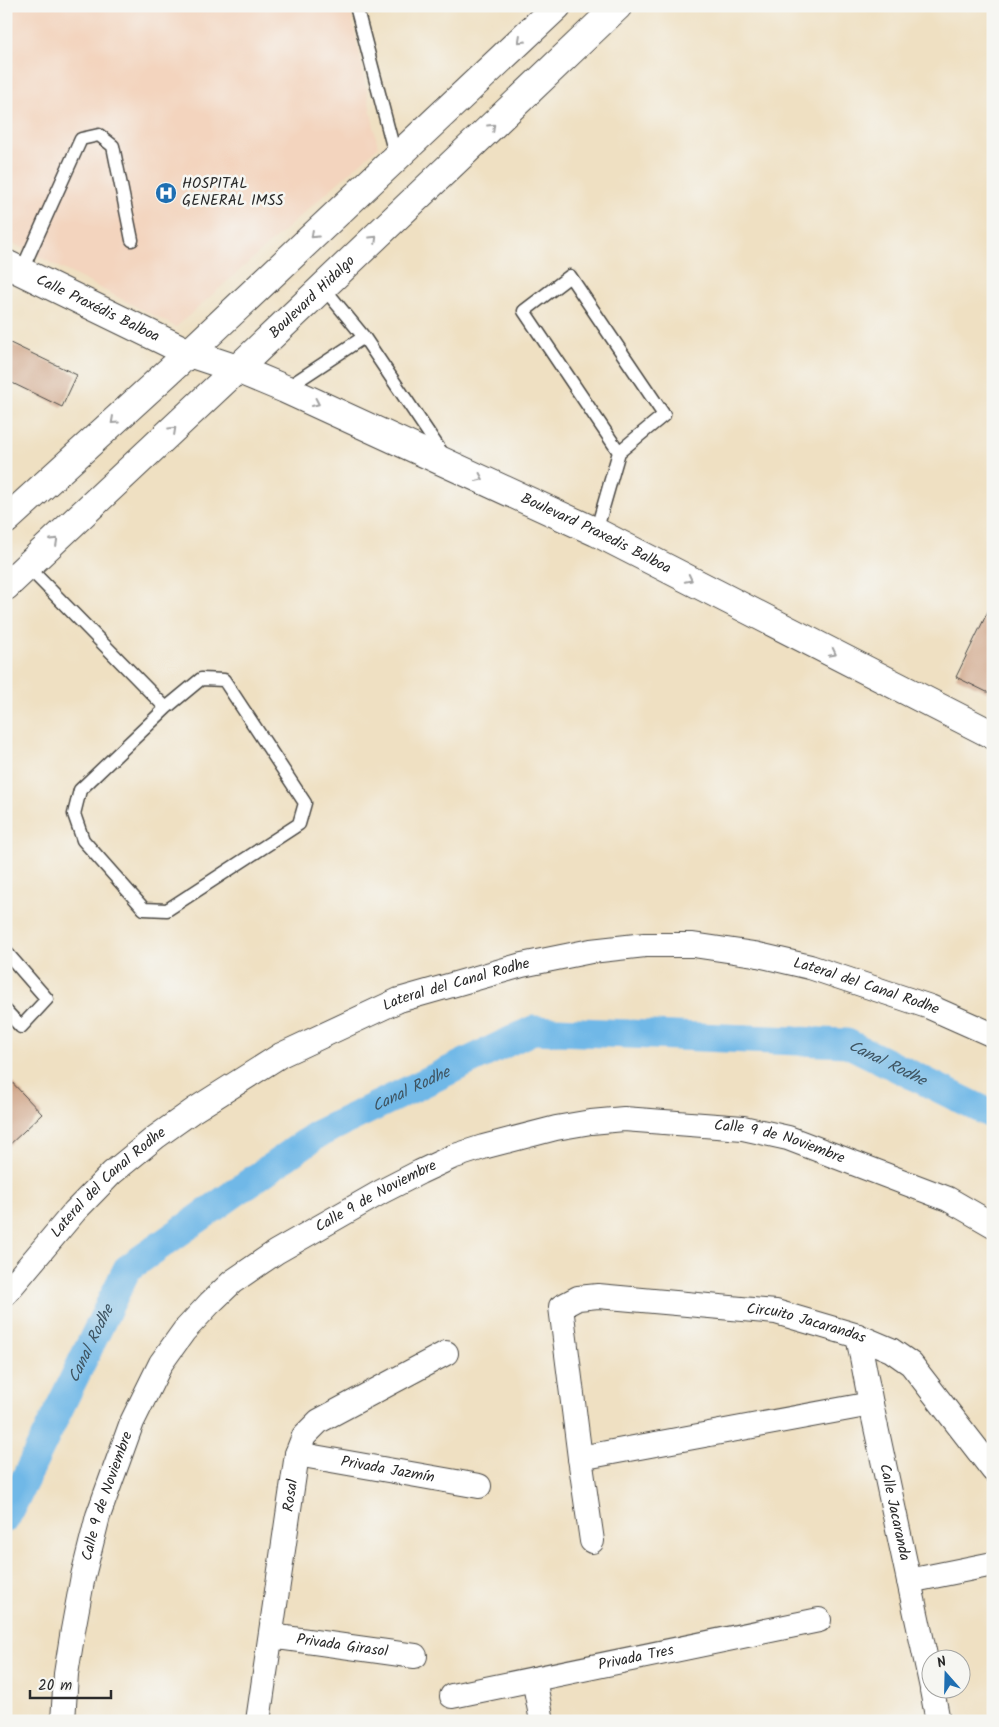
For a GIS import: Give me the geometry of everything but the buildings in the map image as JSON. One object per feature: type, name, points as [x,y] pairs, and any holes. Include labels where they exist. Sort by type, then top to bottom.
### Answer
[{"type":"main road","points":[[6,520],[189,353],[557,6]]},
{"type":"main road","name":"Boulevard Hidalgo","points":[[6,586],[238,370],[618,6]]},
{"type":"main road","name":"Calle Praxédis Balboa","points":[[14,268],[189,353]]},
{"type":"main road","name":"Boulevard Praxedis Balboa","points":[[189,353],[285,389],[596,532],[993,735]]},
{"type":"street","name":"Lateral del Canal Rodhe","points":[[6,1293],[75,1211],[112,1173],[156,1137],[194,1110],[281,1055],[399,1000],[522,965],[591,951],[645,945],[694,945],[754,954],[810,967],[930,1006],[993,1035]]},
{"type":"street","name":"Calle 9 de Noviembre","points":[[63,1721],[70,1648],[83,1576],[98,1516],[132,1422],[161,1363],[184,1331],[232,1282],[276,1252],[381,1192],[452,1157],[483,1147],[556,1128],[624,1119],[743,1128],[788,1138],[948,1200],[993,1225]]},
{"type":"street","name":"Circuito Jacarandas","points":[[580,1458],[561,1307],[578,1298],[598,1296],[776,1312],[858,1336],[891,1350],[911,1364],[993,1470]]},
{"type":"street","name":"Calle Jacaranda","points":[[858,1336],[924,1650]]},
{"type":"street","name":"Rosal","points":[[258,1721],[297,1454],[304,1436],[319,1421],[446,1353]]},
{"type":"street","points":[[592,1541],[580,1458],[871,1404]]},
{"type":"street","name":"Privada Jazmín","points":[[297,1454],[478,1486]]},
{"type":"street","points":[[910,1581],[993,1564]]},
{"type":"street","name":"Privada Tres","points":[[452,1696],[819,1620]]},
{"type":"street","name":"Privada Girasol","points":[[271,1636],[414,1656]]},
{"type":"street","points":[[534,1679],[542,1721]]},
{"type":"street","name":"Calle Jacaranda","points":[[934,1700],[938,1721]]},
{"type":"lane","points":[[356,6],[396,158]]},
{"type":"lane","points":[[14,268],[82,139],[98,135],[113,146],[132,240]]},
{"type":"lane","points":[[596,532],[618,452],[664,415],[570,276],[524,311],[618,452]]},
{"type":"lane","points":[[323,287],[364,337],[449,464]]},
{"type":"lane","points":[[285,389],[364,337]]},
{"type":"lane","points":[[27,566],[166,708]]},
{"type":"lane","points":[[201,680],[224,680],[305,803],[299,824],[167,910],[144,909],[83,840],[74,814],[80,790],[166,708],[201,680]]},
{"type":"lane","points":[[6,952],[48,999],[21,1027],[6,1011]]},
{"type":"shaded area","name":"HOSPITAL GENERAL IMSS","points":[[6,6],[350,6],[378,147],[176,327],[6,240]]},
{"type":"waterway","name":"Canal Rodhe","points":[[6,1518],[127,1269],[318,1134],[533,1030],[847,1043],[993,1115]]},
{"type":"place","name":"HOSPITAL GENERAL IMSS","points":[[166,193]]}]
